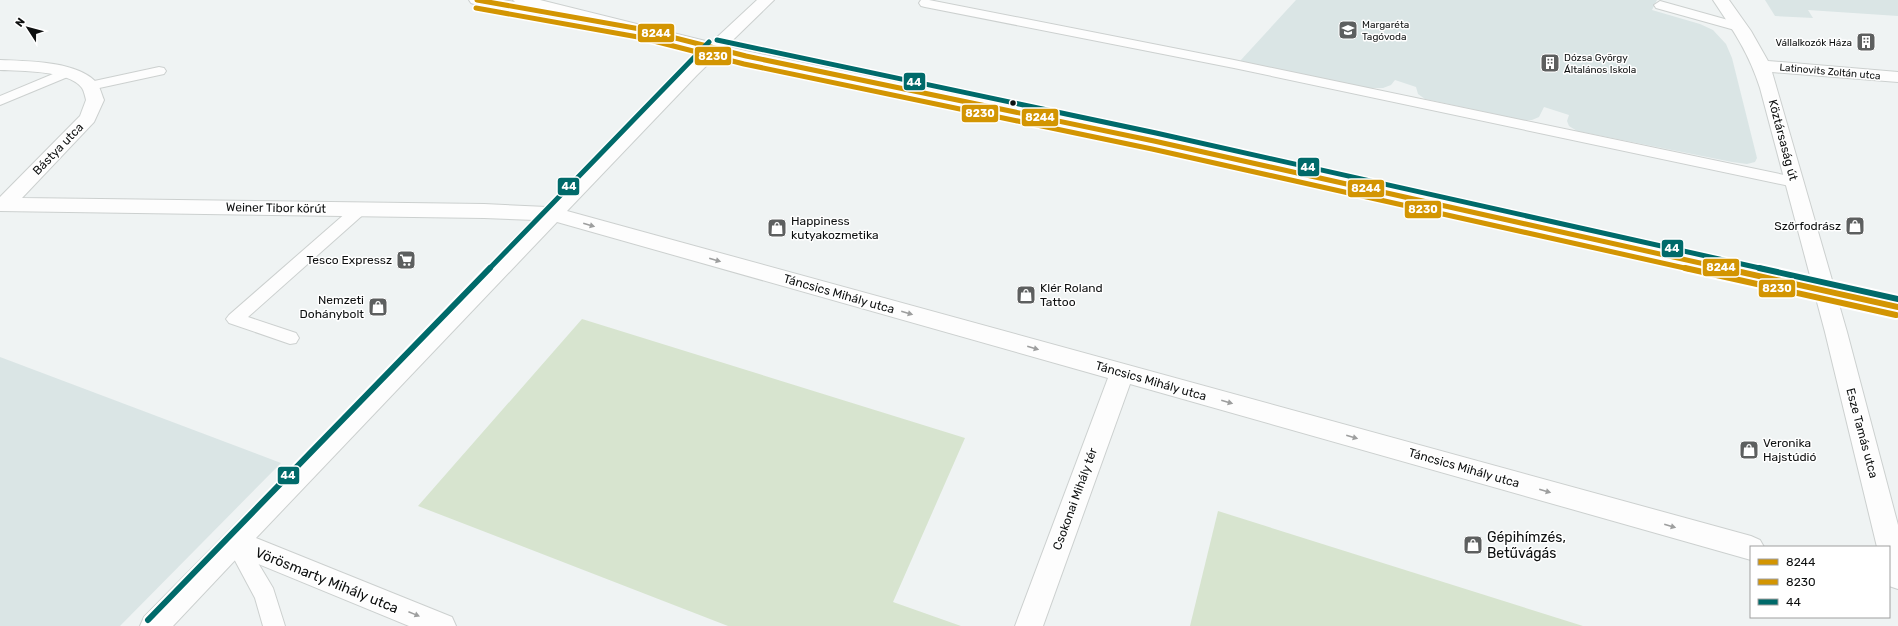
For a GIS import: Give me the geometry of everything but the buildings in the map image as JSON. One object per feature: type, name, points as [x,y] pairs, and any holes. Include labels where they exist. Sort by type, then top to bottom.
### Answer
[{"type":"street","points":[[477,0],[640,29]]},
{"type":"street","points":[[521,0],[715,48],[1154,141],[1898,307]]},
{"type":"street","points":[[154,626],[690,71],[766,0]]},
{"type":"street","name":"Köztársaság út","points":[[1721,0],[1742,28],[1762,66],[1825,290]]},
{"type":"street","points":[[0,65],[39,67],[65,73],[84,80],[90,86]]},
{"type":"street","name":"Latinovits Zoltán utca","points":[[1762,66],[1898,77]]},
{"type":"street","name":"Bástya utca","points":[[3,204],[88,118],[95,100],[90,86]]},
{"type":"street","name":"Weiner Tibor körút","points":[[3,204],[484,211],[552,214]]},
{"type":"street","name":"Táncsics Mihály utca","points":[[552,214],[1750,548]]},
{"type":"street","name":"Esze Tamás utca","points":[[1825,290],[1890,514],[1898,577]]},
{"type":"street","name":"Csokonai Mihály tér","points":[[1029,626],[1122,373]]},
{"type":"street","name":"Vörösmarty Mihály utca","points":[[235,542],[442,626]]},
{"type":"lane","points":[[925,3],[1234,64],[1794,182]]},
{"type":"lane","points":[[1660,5],[1742,28]]},
{"type":"lane","points":[[90,86],[159,71]]},
{"type":"lane","points":[[0,101],[65,73]]},
{"type":"lane","points":[[290,338],[235,319],[360,209]]},
{"type":"lane","points":[[235,542],[265,595],[274,626]]},
{"type":"shaded area","points":[[1296,0],[1657,0],[1652,10],[1700,24],[1713,30],[1726,44],[1732,58],[1757,158],[1755,162],[1747,164],[1732,162],[1577,131],[1569,126],[1567,121],[1569,115],[1544,107],[1539,117],[1532,120],[1523,120],[1425,99],[1418,94],[1416,87],[1395,80],[1391,85],[1383,88],[1365,88],[1243,63],[1240,61]]},
{"type":"shaded area","points":[[1765,0],[1898,0],[1898,16],[1808,10],[1813,18],[1775,16]]},
{"type":"shaded area","points":[[0,357],[281,463],[120,626],[0,626]]},
{"type":"green space","points":[[582,319],[965,438],[893,602],[961,626],[728,626],[418,506]]},
{"type":"green space","points":[[1218,511],[1583,626],[1190,626]]},
{"type":"transit line","name":"8244","points":[[477,0],[640,29],[746,56],[1154,141],[1898,307]]},
{"type":"transit line","name":"8230","points":[[476,8],[638,37],[744,64],[1152,149],[1896,315]]},
{"type":"transit line","name":"44","points":[[717,40],[1156,133],[1898,299]]},
{"type":"transit line","name":"44","points":[[148,620],[709,42]]},
{"type":"place","name":"Margaréta Tagóvoda","points":[[1348,30]]},
{"type":"place","name":"Vállalkozók Háza","points":[[1866,42]]},
{"type":"place","name":"Dózsa György Általános Iskola","points":[[1550,63]]},
{"type":"place","name":"Szőrfodrász","points":[[1855,226]]},
{"type":"place","name":"Happiness kutyakozmetika","points":[[777,228]]},
{"type":"place","name":"Tesco Expressz","points":[[406,260]]},
{"type":"place","name":"Klér Roland Tattoo","points":[[1026,295]]},
{"type":"place","name":"Nemzeti Dohánybolt","points":[[378,307]]},
{"type":"place","name":"Veronika Hajstúdió","points":[[1749,450]]},
{"type":"place","name":"Gépihímzés, Betűvágás","points":[[1473,545]]}]
